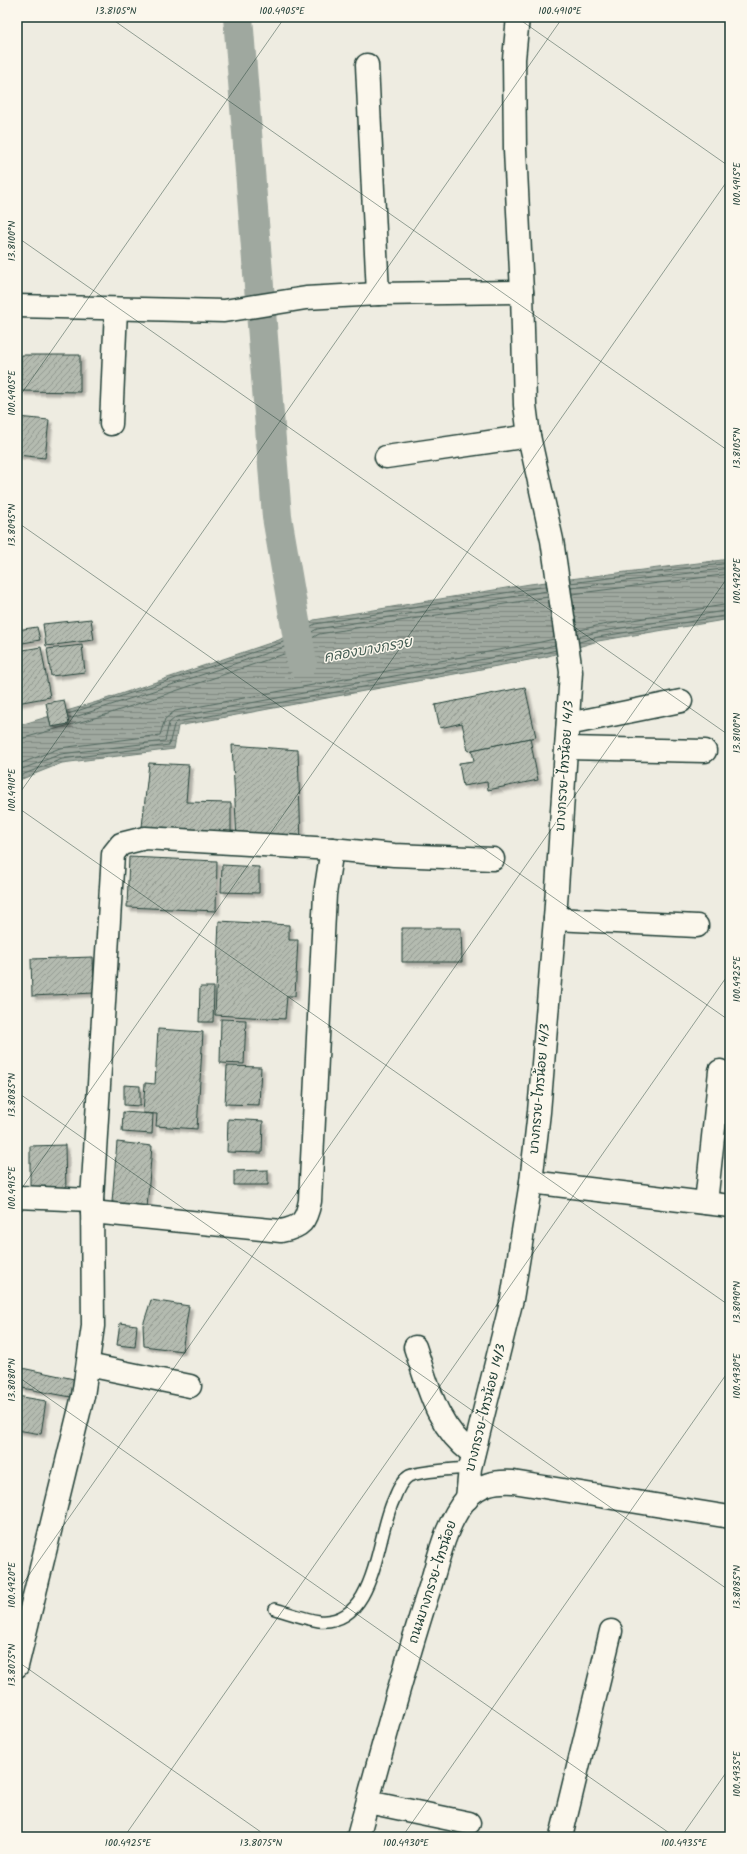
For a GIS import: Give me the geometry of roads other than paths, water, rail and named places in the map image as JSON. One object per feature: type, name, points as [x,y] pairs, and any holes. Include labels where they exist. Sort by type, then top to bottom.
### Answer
[{"type":"street","name":"บางกรวย-ไทรน้อย 14/3","points":[[467,1499],[472,1461],[512,1299],[531,1182],[539,1112],[555,919],[571,672],[552,540],[529,436],[525,405],[522,292],[515,150],[514,59],[518,17]]},
{"type":"street","points":[[367,65],[378,294]]},
{"type":"street","points":[[17,306],[224,311],[306,298],[378,294],[522,292]]},
{"type":"street","points":[[112,424],[116,309]]},
{"type":"street","points":[[386,457],[529,436]]},
{"type":"street","points":[[568,724],[681,702]]},
{"type":"street","points":[[566,748],[705,751]]},
{"type":"street","points":[[17,1666],[83,1396],[93,1326],[92,1206],[113,854],[121,844],[145,838],[332,849],[394,855],[493,859]]},
{"type":"street","points":[[17,1197],[281,1231],[295,1228],[302,1222],[307,1213],[310,1201],[325,894],[332,849]]},
{"type":"street","points":[[555,919],[697,926]]},
{"type":"street","points":[[706,1202],[720,1071]]},
{"type":"street","points":[[531,1182],[730,1206]]},
{"type":"street","points":[[415,1347],[434,1404],[447,1430],[472,1461]]},
{"type":"street","points":[[88,1365],[190,1386]]},
{"type":"street","name":"ถนนบางกรวย-ไทรน้อย","points":[[358,1837],[417,1625],[439,1559],[455,1514],[477,1489],[498,1481],[513,1482],[730,1517]]},
{"type":"street","points":[[561,1837],[611,1631]]},
{"type":"street","points":[[368,1802],[469,1823]]},
{"type":"lane","points":[[275,1609],[320,1621],[340,1619],[355,1608],[369,1582],[390,1506],[400,1486],[409,1476],[472,1461]]},
{"type":"water","name":"คลองบางกรวย","points":[[730,559],[730,619],[598,641],[545,657],[178,726],[174,749],[62,763],[17,781],[17,726],[100,701],[279,640],[314,620],[530,584]]},
{"type":"waterway","points":[[238,17],[277,517],[302,662]]}]
